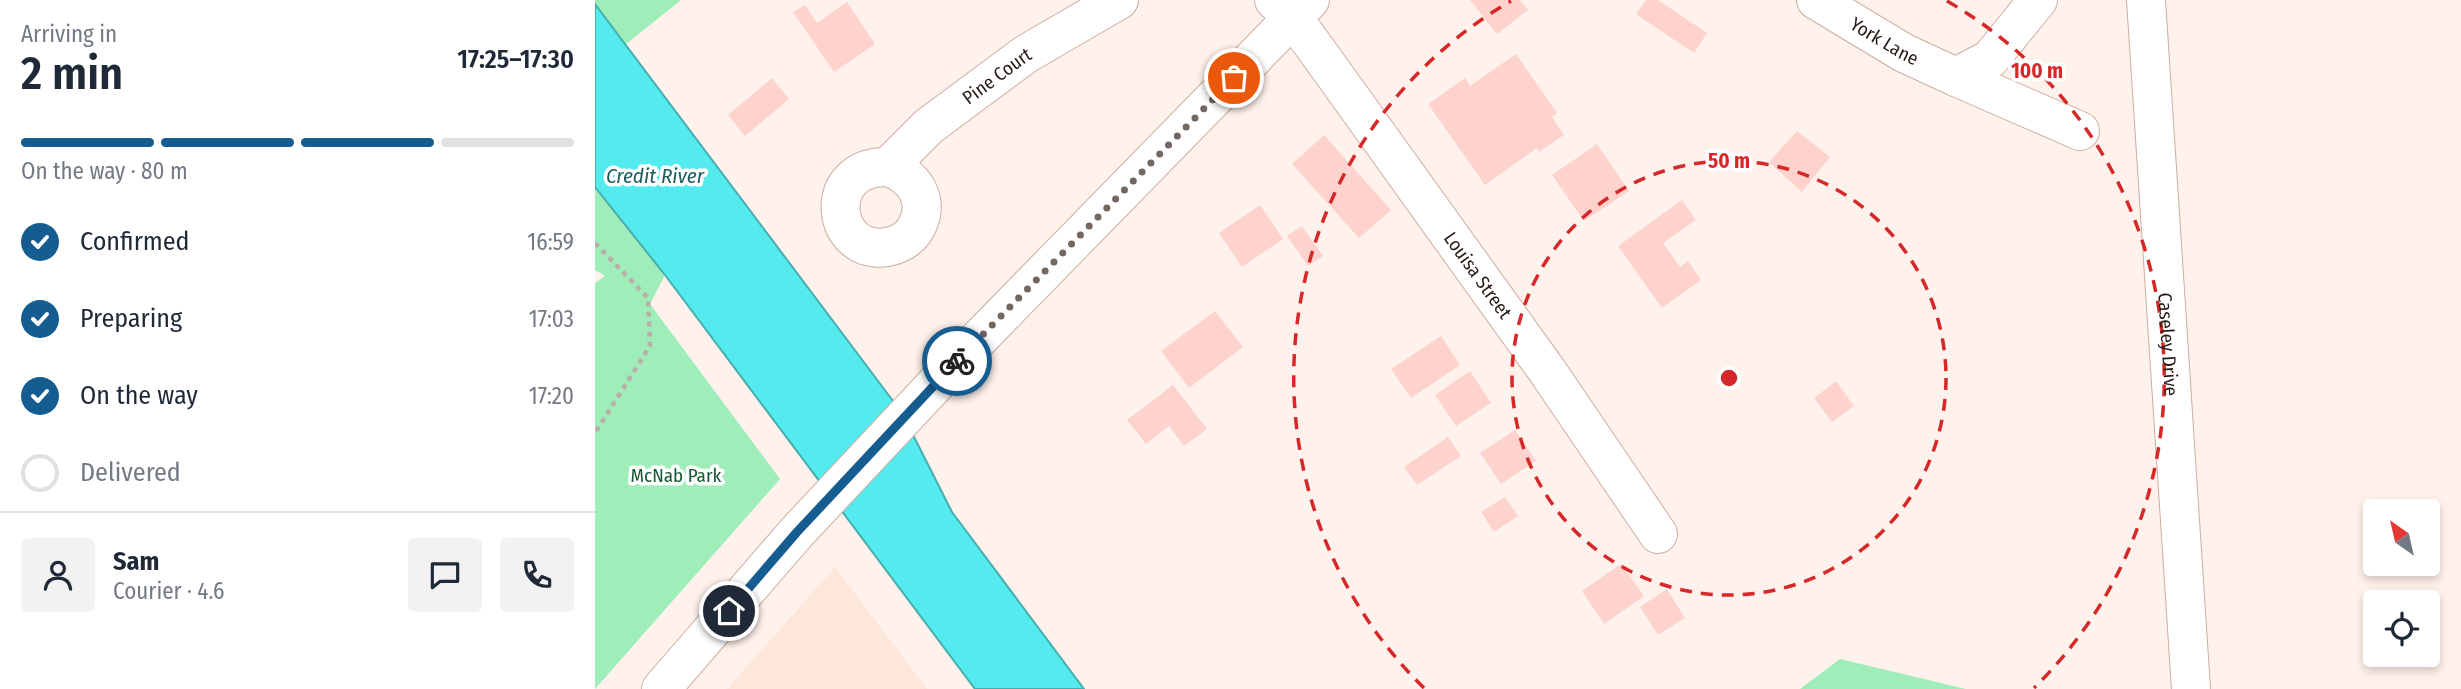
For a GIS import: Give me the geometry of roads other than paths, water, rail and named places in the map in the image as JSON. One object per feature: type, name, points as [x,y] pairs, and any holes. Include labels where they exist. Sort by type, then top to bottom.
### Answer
[{"type":"street","name":"Pine Court","points":[[888,167],[929,126],[1026,54],[1119,0]]},
{"type":"street","name":"York Lane","points":[[1816,0],[1904,53],[2080,131]]},
{"type":"street","points":[[1956,78],[1990,59],[2038,0]]},
{"type":"street","name":"Caseley Drive","points":[[2146,0],[2191,689]]},
{"type":"street","points":[[661,689],[797,532],[1292,6]]},
{"type":"street","name":"Louisa Street","points":[[1292,6],[1658,534]]},
{"type":"water","name":"Credit River","points":[[595,4],[902,413],[952,512],[1084,689],[975,689],[665,275],[595,187]]},
{"type":"park label","name":"McNab Park","points":[[676,475]]}]
